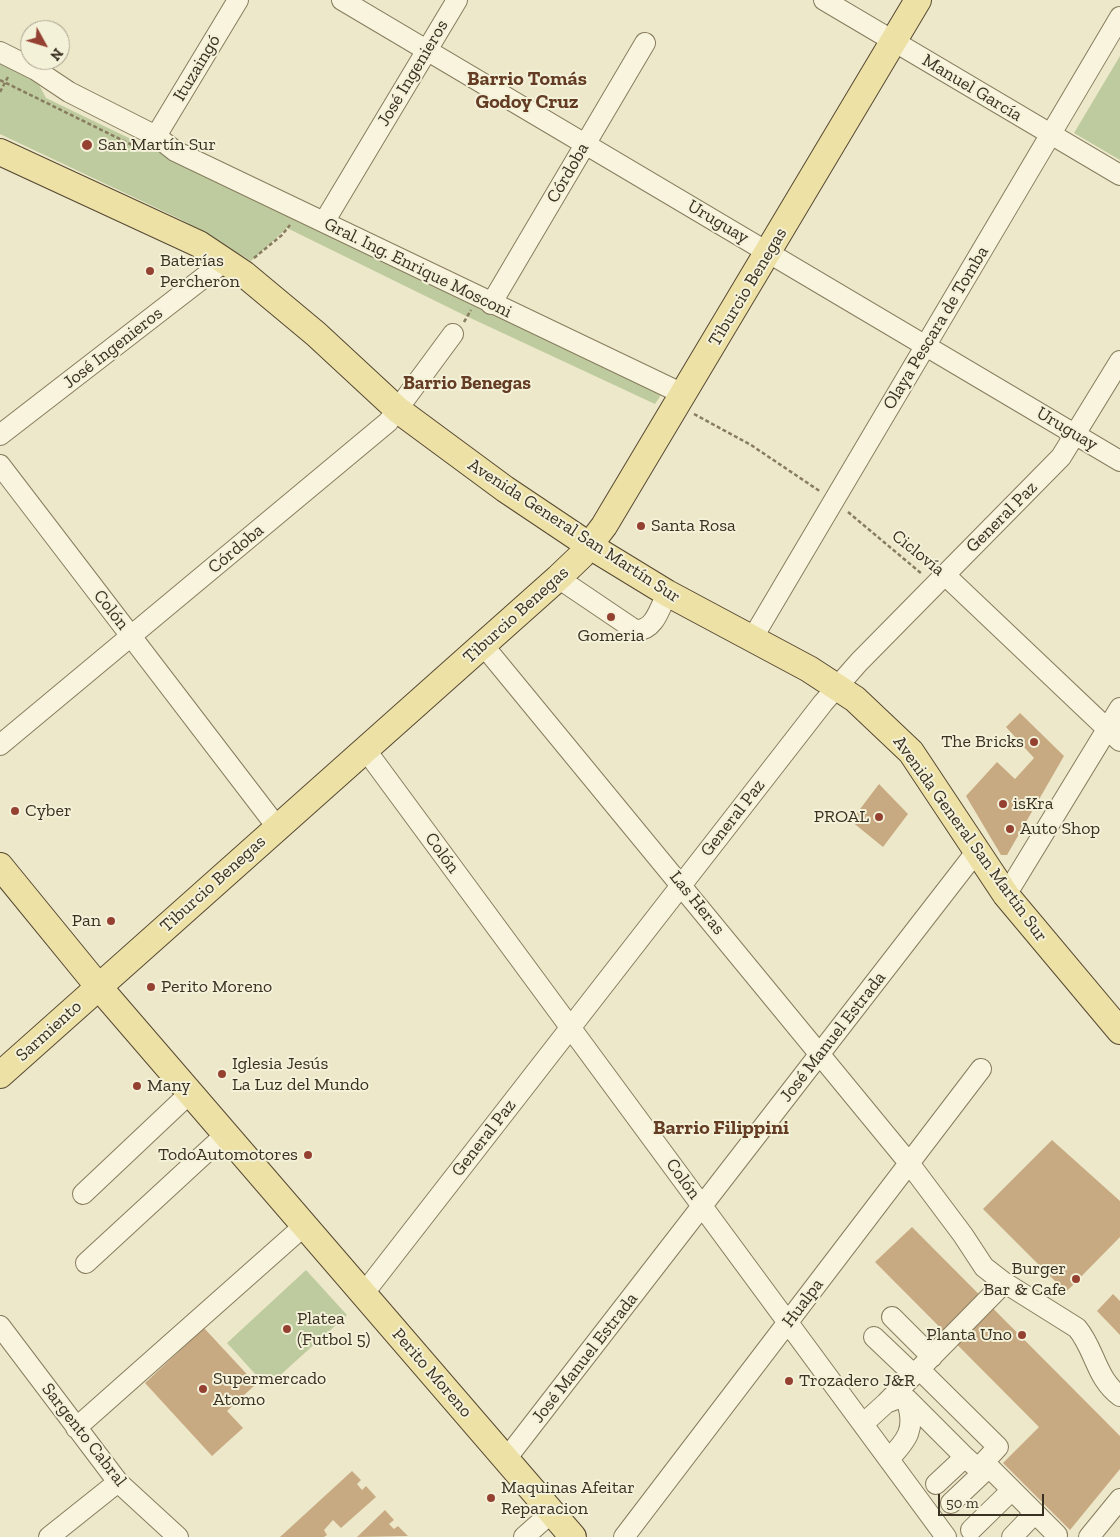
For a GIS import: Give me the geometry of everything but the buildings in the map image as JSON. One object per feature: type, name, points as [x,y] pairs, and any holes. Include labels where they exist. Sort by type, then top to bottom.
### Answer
[{"type":"main road","name":"Tiburcio Benegas","points":[[98,986],[558,578],[590,546],[680,400],[918,0]]},
{"type":"main road","name":"Avenida General San Martín Sur","points":[[0,152],[199,244],[225,261],[316,334],[398,410],[505,490],[590,546],[667,593],[838,686],[881,722],[911,752],[1006,895],[1120,1031]]},
{"type":"main road","name":"Perito Moreno","points":[[0,866],[98,986],[573,1537]]},
{"type":"main road","name":"Sarmiento","points":[[2,1070],[98,986]]},
{"type":"street","name":"Uruguay","points":[[342,0],[1120,460]]},
{"type":"street","name":"José Ingenieros","points":[[324,222],[457,0]]},
{"type":"street","name":"Manuel García","points":[[824,0],[1120,175]]},
{"type":"street","name":"Ituzaingó","points":[[156,136],[232,2]]},
{"type":"street","name":"Olaya Pescara de Tomba","points":[[752,639],[1120,17]]},
{"type":"street","name":"Córdoba","points":[[491,304],[645,43]]},
{"type":"street","name":"Gral. Ing. Enrique Mosconi","points":[[0,52],[36,70],[69,92],[156,136],[175,151],[491,304],[680,400]]},
{"type":"street","name":"José Ingenieros","points":[[0,435],[225,261]]},
{"type":"street","name":"Córdoba","points":[[0,745],[375,433],[398,410],[453,334]]},
{"type":"street","name":"General Paz","points":[[364,1293],[838,686],[1061,457],[1120,361]]},
{"type":"street","name":"Colón","points":[[0,465],[277,827]]},
{"type":"street","points":[[558,578],[635,630],[643,631],[649,628],[667,593]]},
{"type":"street","points":[[940,580],[1113,735]]},
{"type":"street","name":"Las Heras","points":[[483,645],[667,866],[681,886],[909,1163],[963,1235],[984,1267],[1004,1283],[1077,1328],[1083,1335],[1104,1382],[1120,1396]]},
{"type":"street","points":[[1006,895],[1113,735],[1120,708]]},
{"type":"street","name":"Colón","points":[[365,748],[946,1537]]},
{"type":"street","name":"José Manuel Estrada","points":[[506,1460],[976,852]]},
{"type":"street","name":"Hualpa","points":[[624,1537],[981,1068]]},
{"type":"street","points":[[83,1194],[190,1093]]},
{"type":"street","points":[[86,1263],[226,1134]]},
{"type":"street","points":[[76,1428],[305,1225]]},
{"type":"street","points":[[863,1424],[1004,1283]]},
{"type":"street","points":[[889,1460],[908,1438],[910,1417],[907,1402],[918,1370],[892,1317]]},
{"type":"street","name":"Sargento Cabral","points":[[0,1326],[118,1482],[178,1537]]},
{"type":"street","points":[[874,1336],[918,1370],[998,1447],[984,1462],[985,1470]]},
{"type":"street","points":[[886,1403],[899,1398],[907,1402],[966,1457],[1012,1490],[1056,1535],[1055,1537]]},
{"type":"street","points":[[936,1484],[966,1457]]},
{"type":"street","points":[[951,1502],[985,1470]]},
{"type":"street","points":[[60,1534],[118,1482]]},
{"type":"street","points":[[971,1530],[1012,1490]]},
{"type":"street","points":[[1089,1537],[1120,1499]]},
{"type":"street","points":[[524,1537],[552,1512]]},
{"type":"street","points":[[1012,1537],[1035,1514]]},
{"type":"path","points":[[0,80],[5,84]]},
{"type":"path","points":[[251,260],[282,235],[294,220]]},
{"type":"path","name":"Ciclovía","points":[[680,400],[833,500],[940,580]]},
{"type":"green space","points":[[1120,56],[1120,160],[1074,133]]},
{"type":"green space","points":[[0,62],[36,79],[46,98],[661,395],[655,404],[464,315],[287,228],[251,261],[182,220],[0,134]]},
{"type":"green space","name":"Platea (Futbol 5)","points":[[306,1270],[347,1315],[267,1387],[227,1343]]},
{"type":"place","name":"San Martín Sur","points":[[87,145]]},
{"type":"place","name":"Baterías Percheron","points":[[150,271]]},
{"type":"place","name":"Santa Rosa","points":[[641,526]]},
{"type":"place","name":"Gomeria","points":[[611,617]]},
{"type":"place","name":"The Bricks","points":[[1034,742]]},
{"type":"place","name":"isKra","points":[[1003,804]]},
{"type":"place","name":"Cyber","points":[[15,811]]},
{"type":"place","name":"PROAL","points":[[879,817]]},
{"type":"place","name":"Auto Shop","points":[[1010,829]]},
{"type":"place","name":"Pan","points":[[111,921]]},
{"type":"place","name":"Perito Moreno","points":[[151,987]]},
{"type":"place","name":"Iglesia Jesús La Luz del Mundo","points":[[222,1074]]},
{"type":"place","name":"Many","points":[[137,1086]]},
{"type":"place","name":"TodoAutomotores","points":[[308,1155]]},
{"type":"place","name":"Burger Bar & Cafe","points":[[1076,1279]]},
{"type":"place","name":"Platea (Futbol 5)","points":[[287,1329]]},
{"type":"place","name":"Planta Uno","points":[[1022,1335]]},
{"type":"place","name":"Trozadero J&R","points":[[789,1381]]},
{"type":"place","name":"Supermercado Atomo","points":[[203,1389]]},
{"type":"place","name":"Maquinas Afeitar Reparacion","points":[[491,1498]]},
{"type":"district","name":"Barrio Tomás Godoy Cruz","points":[[527,90]]},
{"type":"district","name":"Barrio Benegas","points":[[467,384]]},
{"type":"district","name":"Barrio Filippini","points":[[721,1128]]}]
